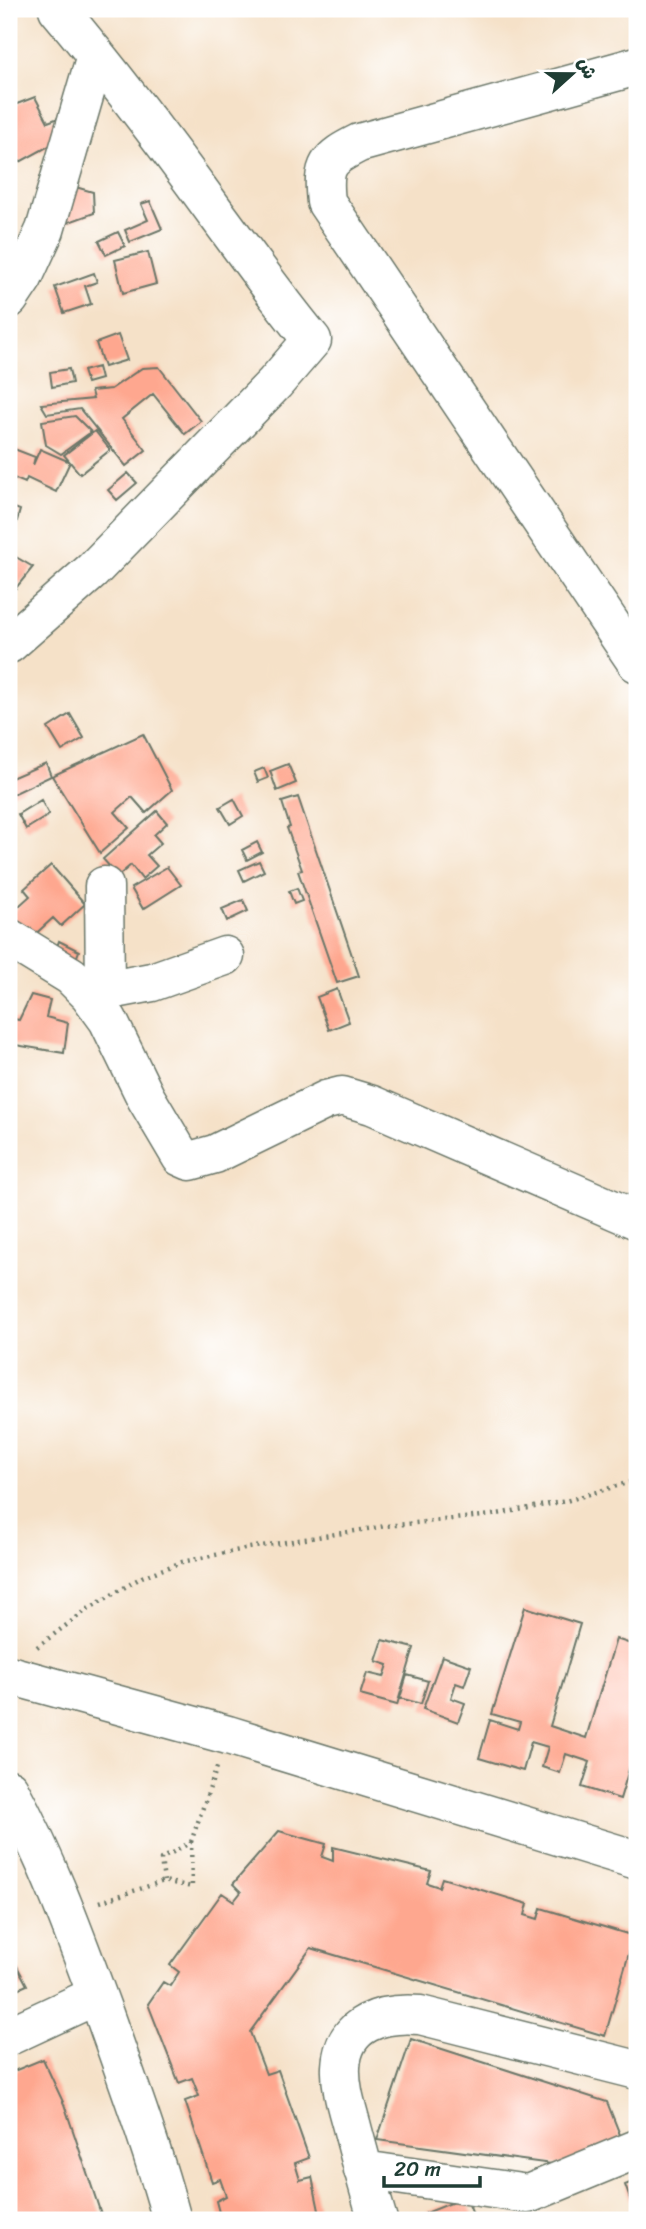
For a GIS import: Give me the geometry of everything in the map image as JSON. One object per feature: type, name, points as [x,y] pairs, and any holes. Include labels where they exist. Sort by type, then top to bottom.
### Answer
[{"type":"street","points":[[9,644],[92,571],[275,383],[312,340],[272,292],[216,212],[58,9]]},
{"type":"street","points":[[9,299],[23,278],[45,230],[96,55]]},
{"type":"street","points":[[637,66],[359,143],[335,155],[323,177],[326,202],[637,663]]},
{"type":"street","points":[[104,886],[97,993],[146,1098],[181,1157],[190,1161],[215,1154],[326,1100],[342,1096],[372,1105],[637,1220]]},
{"type":"street","points":[[9,939],[97,993],[152,982],[225,956]]},
{"type":"street","points":[[19,1663],[228,1735],[637,1860]]},
{"type":"street","points":[[9,1789],[66,1913],[154,2152],[172,2220]]},
{"type":"street","points":[[9,2036],[97,1995]]},
{"type":"street","points":[[378,2220],[344,2092],[341,2067],[344,2049],[358,2028],[377,2018],[401,2014],[420,2015],[637,2070]]},
{"type":"street","points":[[363,2169],[533,2207],[637,2149]]},
{"type":"path","points":[[19,1663],[88,1609],[142,1577],[182,1562],[249,1548],[386,1526],[492,1515],[566,1501],[637,1480]]},
{"type":"path","points":[[66,1913],[164,1881],[192,1887],[191,1842],[228,1735]]},
{"type":"path","points":[[164,1881],[160,1859],[191,1842]]},
{"type":"building","points":[[35,97],[48,122],[61,117],[62,139],[9,168],[9,107]]},
{"type":"building","points":[[72,186],[93,192],[94,213],[61,225]]},
{"type":"building","points":[[150,201],[162,229],[130,242],[125,230],[148,220],[141,204]]},
{"type":"building","points":[[118,232],[125,246],[106,255],[99,241]]},
{"type":"building","points":[[148,252],[156,284],[123,293],[115,260]]},
{"type":"building","points":[[94,273],[97,282],[85,286],[91,304],[64,313],[55,287]]},
{"type":"building","points":[[118,335],[127,360],[104,367],[96,343]]},
{"type":"building","points":[[98,367],[101,379],[87,383],[83,371]]},
{"type":"building","points":[[159,367],[201,421],[185,434],[153,394],[122,419],[146,450],[126,466],[80,409],[47,414],[41,404],[93,399],[91,391],[111,389],[142,368]]},
{"type":"building","points":[[69,369],[72,383],[52,387],[50,372]]},
{"type":"building","points":[[75,416],[91,432],[61,454],[46,445],[42,421]]},
{"type":"building","points":[[95,431],[110,450],[80,474],[64,455]]},
{"type":"building","points":[[9,447],[35,457],[33,465],[40,449],[70,462],[56,492],[27,478],[25,483],[9,476]]},
{"type":"building","points":[[128,473],[137,483],[117,500],[108,490]]},
{"type":"building","points":[[9,506],[20,510],[13,535],[9,533]]},
{"type":"building","points":[[9,553],[33,567],[16,588],[9,579]]},
{"type":"building","points":[[70,714],[84,738],[62,751],[48,728]]},
{"type":"building","points":[[143,734],[172,790],[146,813],[132,797],[115,812],[129,828],[100,853],[52,776]]},
{"type":"building","points":[[46,763],[51,776],[9,796],[9,779]]},
{"type":"building","points":[[288,764],[296,783],[277,791],[270,771]]},
{"type":"building","points":[[264,768],[268,778],[258,782],[254,772]]},
{"type":"building","points":[[298,797],[359,976],[337,983],[298,871],[302,870],[287,828],[290,827],[282,802]]},
{"type":"building","points":[[234,799],[243,816],[230,824],[220,807]]},
{"type":"building","points":[[41,800],[49,815],[26,829],[18,814]]},
{"type":"building","points":[[157,811],[167,823],[154,835],[161,843],[147,855],[157,866],[142,879],[131,865],[118,876],[103,859]]},
{"type":"building","points":[[257,842],[262,852],[247,860],[242,850]]},
{"type":"building","points":[[259,861],[264,871],[244,881],[239,870]]},
{"type":"building","points":[[51,865],[85,904],[61,926],[53,918],[31,938],[10,914],[30,896],[24,889]]},
{"type":"building","points":[[167,867],[181,885],[143,909],[131,888]]},
{"type":"building","points":[[297,888],[302,901],[294,904],[289,891]]},
{"type":"building","points":[[243,900],[248,911],[227,921],[222,909]]},
{"type":"building","points":[[59,941],[79,951],[73,967],[53,958]]},
{"type":"building","points":[[337,989],[349,1022],[329,1030],[317,997]]},
{"type":"building","points":[[31,995],[50,1000],[46,1017],[68,1023],[64,1053],[9,1044],[9,1018],[19,1020]]},
{"type":"building","points":[[525,1607],[580,1624],[550,1726],[586,1738],[616,1639],[637,1646],[637,1740],[633,1752],[637,1754],[637,1769],[630,1766],[620,1799],[582,1787],[590,1762],[566,1754],[560,1773],[542,1767],[548,1747],[531,1742],[523,1771],[479,1758],[490,1720],[518,1729],[520,1722],[492,1714]]},
{"type":"building","points":[[383,1640],[414,1648],[397,1705],[360,1695],[367,1673],[384,1677],[388,1665],[376,1661]]},
{"type":"building","points":[[442,1656],[471,1666],[464,1686],[456,1683],[451,1698],[465,1703],[458,1722],[423,1709]]},
{"type":"building","points":[[407,1675],[428,1681],[421,1704],[400,1698]]},
{"type":"building","points":[[279,1831],[326,1844],[322,1857],[333,1861],[333,1847],[431,1871],[427,1883],[439,1887],[442,1878],[528,1904],[525,1915],[538,1919],[541,1908],[634,1936],[605,2036],[311,1948],[250,2032],[266,2074],[278,2070],[309,2158],[295,2163],[300,2180],[312,2177],[321,2220],[221,2220],[216,2201],[226,2196],[220,2179],[212,2182],[185,2101],[199,2096],[192,2078],[179,2083],[148,2004],[163,1982],[170,1986],[179,1972],[170,1965],[222,1893],[234,1901],[241,1892],[233,1884]]},
{"type":"building","points":[[9,1951],[27,1985],[9,1993]]},
{"type":"building","points":[[411,2039],[607,2102],[622,2140],[559,2165],[377,2140]]},
{"type":"building","points":[[43,2059],[64,2104],[103,2220],[9,2220],[9,2073]]},
{"type":"building","points":[[637,2180],[637,2218],[625,2185]]},
{"type":"building","points":[[466,2197],[475,2220],[429,2220],[426,2213]]}]
